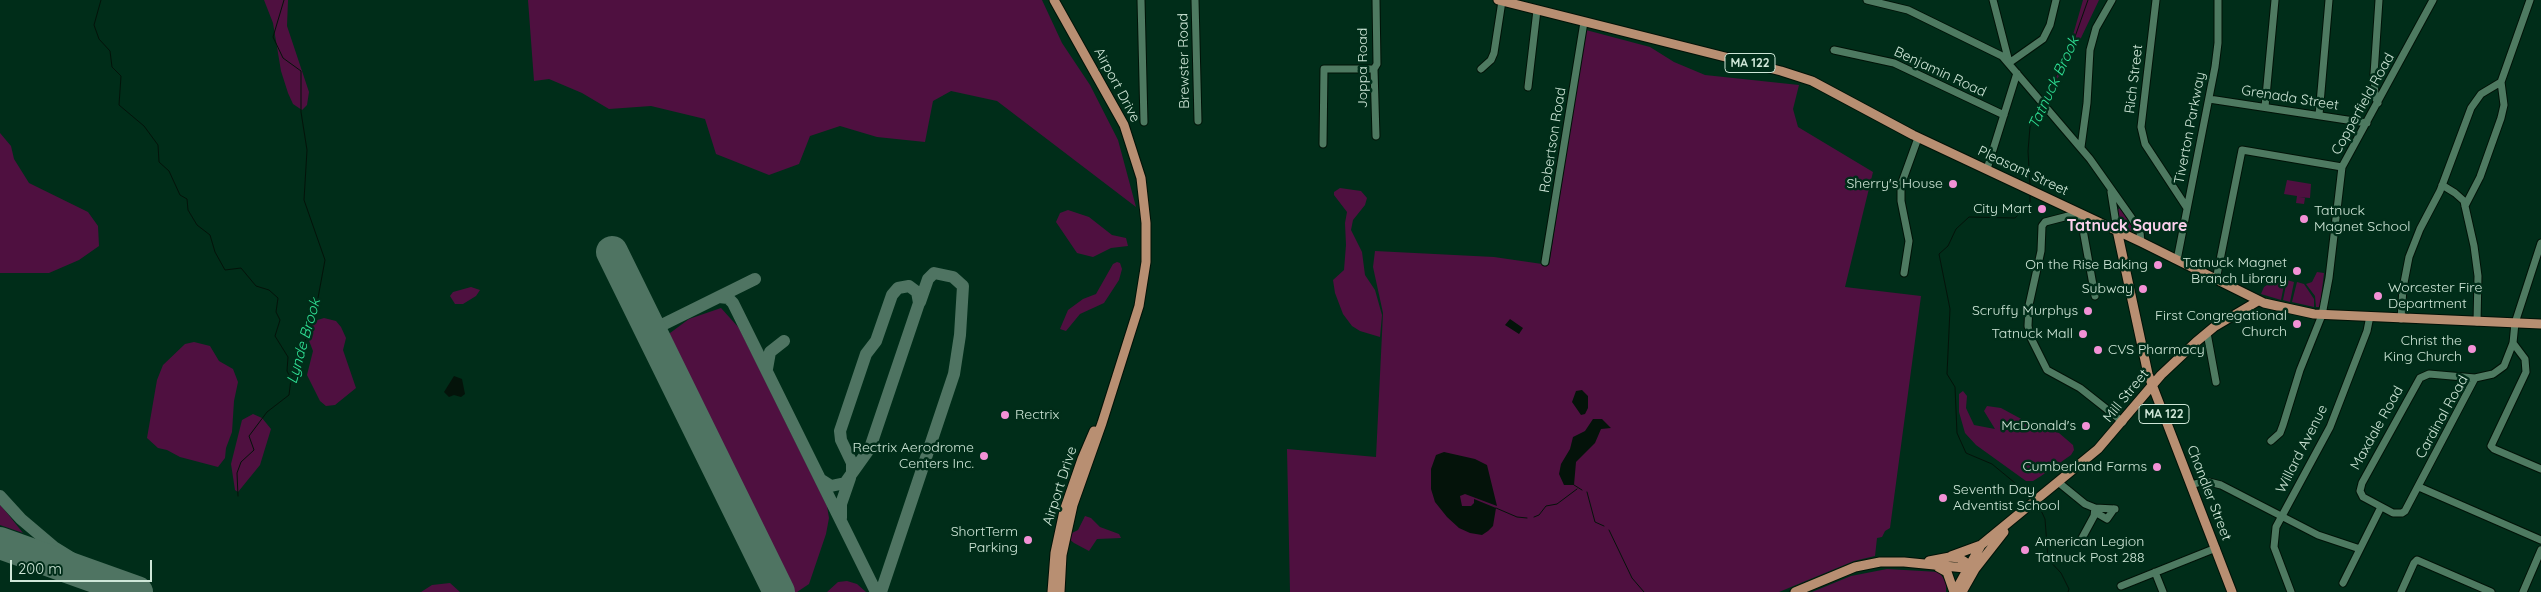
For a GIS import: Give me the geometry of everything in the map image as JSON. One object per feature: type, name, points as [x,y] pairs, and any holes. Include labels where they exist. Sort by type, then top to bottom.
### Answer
[{"type":"main road","name":"Airport Drive","points":[[1054,0],[1118,113],[1141,178],[1146,223],[1143,284],[1133,326],[1073,504],[1062,555],[1060,592]]},
{"type":"main road","name":"Pleasant Street","points":[[1500,1],[1796,75],[1830,90],[1918,138],[2025,186],[2142,242],[2258,301],[2322,315],[2541,324]]},
{"type":"main road","name":"Chandler Street","points":[[2116,230],[2140,344],[2153,386],[2232,592]]},
{"type":"main road","name":"Mill Street","points":[[1954,592],[1981,546],[2034,500],[2098,449],[2123,422],[2161,375],[2206,333],[2258,301]]},
{"type":"main road","name":"Airport Drive","points":[[1052,592],[1055,553],[1065,509],[1082,459],[1111,392]]},
{"type":"main road","name":"Mill Street","points":[[1962,592],[1970,567],[2018,514]]},
{"type":"main road","points":[[1920,563],[1950,557],[1981,546]]},
{"type":"main road","points":[[1950,557],[1959,558],[1970,567]]},
{"type":"main road","points":[[1795,592],[1863,566],[1880,562],[1970,567]]},
{"type":"main road","points":[[1935,566],[1947,572],[1954,592]]},
{"type":"street","points":[[1141,0],[1144,122]]},
{"type":"street","name":"Brewster Road","points":[[1195,0],[1198,121]]},
{"type":"street","name":"Joppa Road","points":[[1376,0],[1377,64],[1374,69],[1376,136]]},
{"type":"street","points":[[1867,0],[1908,10],[1991,49],[2009,63],[2081,147],[2111,192],[2131,217],[2140,232],[2142,242]]},
{"type":"street","points":[[1993,0],[2009,63]]},
{"type":"street","points":[[2009,63],[2043,39],[2050,26],[2056,0]]},
{"type":"street","points":[[2081,147],[2087,102],[2087,71],[2090,50],[2096,28],[2112,0]]},
{"type":"street","name":"Rich Street","points":[[2156,0],[2141,127],[2145,144],[2187,208]]},
{"type":"street","name":"Tiverton Parkway","points":[[2177,260],[2209,99],[2218,43],[2218,0]]},
{"type":"street","points":[[2265,107],[2275,0]]},
{"type":"street","points":[[2319,115],[2329,0]]},
{"type":"street","points":[[2378,103],[2374,74],[2379,0]]},
{"type":"street","name":"Copperfield Road","points":[[2271,441],[2280,433],[2303,361],[2322,315],[2329,278],[2342,167],[2433,0]]},
{"type":"street","points":[[2465,206],[2480,177],[2503,111],[2501,82],[2530,0]]},
{"type":"street","points":[[1481,69],[1491,60],[1494,53],[1500,1]]},
{"type":"street","points":[[1907,1],[1908,10]]},
{"type":"street","points":[[1528,87],[1537,10]]},
{"type":"street","name":"Robertson Road","points":[[1546,262],[1584,22]]},
{"type":"street","name":"Benjamin Road","points":[[1834,50],[1894,63],[2004,115]]},
{"type":"street","points":[[1323,144],[1324,69],[1374,69]]},
{"type":"street","points":[[1987,169],[2017,72]]},
{"type":"street","points":[[2401,319],[2403,288],[2409,257],[2420,229],[2442,185],[2471,108],[2481,94],[2501,82]]},
{"type":"street","name":"Grenada Street","points":[[2209,99],[2367,123]]},
{"type":"street","points":[[1904,273],[1909,241],[1901,200],[1901,185],[1918,138]]},
{"type":"street","points":[[2216,280],[2242,150],[2342,167]]},
{"type":"street","points":[[2442,185],[2464,201],[2474,246],[2478,276],[2477,322]]},
{"type":"street","points":[[2111,192],[2116,230]]},
{"type":"street","points":[[2095,296],[2080,213],[2043,223],[2041,252],[2028,318],[2030,336],[2042,361],[2052,374],[2080,388],[2123,422]]},
{"type":"street","name":"Cardinal Road","points":[[2381,507],[2393,513],[2402,513],[2419,487],[2475,378],[2485,377],[2500,371],[2504,366],[2513,343],[2515,323],[2541,242]]},
{"type":"street","name":"Willard Avenue","points":[[2291,592],[2273,541],[2276,527],[2330,427],[2367,331],[2370,316]]},
{"type":"street","points":[[2206,333],[2216,382]]},
{"type":"street","points":[[2513,343],[2526,359],[2526,372],[2491,444],[2494,449],[2541,469]]},
{"type":"street","name":"Maxdale Road","points":[[2381,507],[2362,495],[2361,485],[2420,378],[2429,374],[2475,378]]},
{"type":"street","points":[[2191,485],[2205,481],[2221,485],[2326,538],[2360,549]]},
{"type":"street","points":[[2058,482],[2078,500],[2108,519],[2115,509]]},
{"type":"street","points":[[2419,487],[2541,540]]},
{"type":"street","points":[[2342,583],[2381,507]]},
{"type":"street","points":[[2081,540],[2095,510]]},
{"type":"street","points":[[2121,586],[2216,548]]},
{"type":"street","points":[[2523,592],[2541,550]]},
{"type":"street","points":[[2400,592],[2417,560],[2491,592]]},
{"type":"street","points":[[2155,572],[2163,592]]},
{"type":"shaded area","points":[[264,0],[288,0],[287,26],[309,92],[307,105],[302,110],[293,104],[288,93],[281,71],[273,23]]},
{"type":"shaded area","points":[[528,0],[1042,0],[1062,43],[1090,85],[1118,140],[1136,207],[997,101],[951,91],[933,101],[925,142],[877,137],[840,126],[810,136],[799,164],[769,175],[716,154],[705,119],[651,106],[609,109],[582,93],[549,79],[534,81]]},
{"type":"shaded area","points":[[2083,0],[2099,0],[2071,59],[2045,96],[2069,49]]},
{"type":"shaded area","points":[[1586,30],[1650,47],[1674,62],[1705,75],[1799,85],[1793,109],[1798,127],[1873,172],[1845,287],[1921,296],[1890,528],[1885,531],[1882,537],[1877,538],[1875,556],[1854,561],[1779,592],[1290,592],[1287,449],[1376,457],[1383,313],[1373,267],[1375,251],[1494,257],[1549,265]]},
{"type":"shaded area","points":[[0,133],[11,146],[14,159],[29,183],[88,212],[98,226],[99,246],[79,260],[49,273],[0,273]]},
{"type":"shaded area","points":[[2287,180],[2311,184],[2310,198],[2299,197],[2305,198],[2304,204],[2296,203],[2297,196],[2284,194]]},
{"type":"shaded area","points":[[1340,188],[1361,191],[1367,198],[1365,205],[1353,220],[1351,230],[1362,252],[1365,275],[1375,290],[1382,315],[1380,337],[1360,331],[1352,326],[1343,314],[1335,293],[1333,280],[1344,270],[1346,245],[1345,223],[1347,212],[1334,195],[1334,192]]},
{"type":"shaded area","name":"Tatnuck Square","points":[[2120,208],[2136,233],[2121,227],[2117,210]]},
{"type":"shaded area","points":[[1068,210],[1089,217],[1112,235],[1126,238],[1128,246],[1111,248],[1093,257],[1077,253],[1056,222],[1060,213]]},
{"type":"shaded area","points":[[1120,263],[1122,269],[1119,280],[1104,303],[1080,314],[1066,331],[1060,329],[1068,310],[1083,299],[1096,294],[1113,264]]},
{"type":"shaded area","points":[[2317,272],[2324,273],[2320,307],[2316,307],[2315,296],[2306,284],[2312,282]]},
{"type":"shaded area","points":[[2278,278],[2285,280],[2281,300],[2261,294],[2264,287]]},
{"type":"shaded area","points":[[2287,280],[2294,282],[2290,302],[2283,300]]},
{"type":"shaded area","points":[[2297,282],[2304,284],[2314,299],[2314,307],[2292,302]]},
{"type":"shaded area","points":[[471,287],[480,290],[476,296],[463,304],[455,304],[450,296],[453,292]]},
{"type":"shaded area","points":[[721,308],[739,328],[827,506],[829,518],[826,534],[809,584],[797,592],[792,592],[666,336],[689,319]]},
{"type":"shaded area","points":[[324,318],[336,321],[341,327],[346,338],[343,350],[356,388],[335,405],[326,406],[320,401],[307,375],[313,351],[308,338],[303,333],[304,327],[311,322]]},
{"type":"shaded area","points":[[1510,319],[1523,328],[1519,334],[1505,325]]},
{"type":"shaded area","points":[[194,342],[210,346],[219,361],[233,369],[238,382],[234,401],[232,432],[226,448],[225,458],[218,467],[180,457],[167,450],[158,448],[147,438],[157,380],[163,365],[185,344]]},
{"type":"shaded area","points":[[454,376],[462,379],[465,394],[461,397],[454,395],[449,397],[444,392]]},
{"type":"shaded area","points":[[1582,390],[1588,396],[1588,408],[1585,414],[1581,415],[1572,402],[1576,391]]},
{"type":"shaded area","points":[[1963,391],[1967,396],[1966,408],[1974,425],[1995,429],[1984,411],[1987,406],[2001,408],[2025,421],[2059,433],[2073,445],[2074,450],[2071,455],[2041,476],[2033,481],[2026,481],[1976,445],[1965,433],[1959,412],[1959,394]]},
{"type":"shaded area","points":[[253,414],[262,418],[271,429],[260,465],[238,492],[235,490],[231,464],[242,420]]},
{"type":"shaded area","points":[[1593,419],[1602,419],[1611,428],[1601,429],[1595,443],[1576,462],[1574,485],[1564,485],[1559,474],[1561,464],[1570,449],[1573,437],[1585,431]]},
{"type":"shaded area","points":[[1444,452],[1475,459],[1487,465],[1497,506],[1465,494],[1460,496],[1462,506],[1471,506],[1474,503],[1474,499],[1496,508],[1493,526],[1482,535],[1470,533],[1459,528],[1435,502],[1431,489],[1431,469],[1436,455]]},
{"type":"shaded area","points":[[0,505],[7,513],[23,533],[0,525]]},
{"type":"shaded area","points":[[1085,516],[1091,518],[1100,527],[1119,534],[1121,538],[1097,539],[1089,551],[1074,543],[1068,538],[1070,534],[1078,530]]},
{"type":"shaded area","points":[[1887,569],[1939,572],[1946,582],[1946,592],[1812,592],[1851,576]]},
{"type":"shaded area","points":[[847,581],[857,584],[866,592],[827,592],[838,582]]},
{"type":"shaded area","points":[[450,583],[460,592],[421,592],[432,585]]},
{"type":"waterway","points":[[101,0],[94,25],[99,39],[110,51],[112,67],[121,76],[119,105],[144,126],[158,145],[159,162],[169,171],[180,195],[187,199],[188,210],[197,225],[210,235],[215,252],[225,270],[241,268],[256,286],[269,290],[278,298],[276,312],[280,320],[275,336],[288,357],[287,371],[291,379]]},
{"type":"waterway","name":"Lynde Brook","points":[[238,496],[237,473],[241,462],[254,450],[249,436],[267,412],[289,395],[291,379],[315,314],[325,260],[304,200],[307,150],[301,112],[301,71],[283,58],[273,37],[284,0]]},
{"type":"waterway","name":"Tatnuck Brook","points":[[2043,99],[2070,51],[2088,0]]},
{"type":"waterway","name":"Tatnuck Brook","points":[[2030,186],[2028,151],[2030,127],[2040,105]]},
{"type":"waterway","name":"Tatnuck Brook","points":[[2030,195],[2030,203],[2015,218],[1969,217],[1956,229],[1948,246],[1939,254],[1950,309],[1947,374],[1955,387],[1957,433],[1966,453],[1992,464],[2032,497]]},
{"type":"waterway","points":[[1574,485],[1582,490]]},
{"type":"waterway","points":[[1534,517],[1539,515],[1546,506],[1557,504],[1577,489]]},
{"type":"waterway","points":[[1587,492],[1595,522],[1604,526]]},
{"type":"waterway","name":"Tatnuck Brook","points":[[2038,504],[2045,519],[2048,559],[2061,573],[2069,589],[2068,592]]},
{"type":"waterway","points":[[1496,508],[1517,517],[1527,518]]},
{"type":"waterway","points":[[1609,530],[1632,578],[1644,592]]},
{"type":"taxiway","points":[[881,592],[954,374],[960,335],[963,286],[953,277],[934,273],[928,279],[920,302]]},
{"type":"taxiway","points":[[644,318],[652,325],[662,325],[755,279]]},
{"type":"taxiway","points":[[820,479],[831,486],[845,483],[870,448],[919,303],[917,292],[909,286],[898,288],[892,295],[876,341],[866,354],[840,431],[841,440],[852,463],[852,472]]},
{"type":"taxiway","points":[[719,297],[728,298],[733,303],[876,592]]},
{"type":"taxiway","points":[[656,342],[656,332],[662,325]]},
{"type":"taxiway","points":[[767,369],[770,352],[784,341]]},
{"type":"taxiway","points":[[841,518],[841,504],[850,478]]},
{"type":"taxiway","points":[[0,496],[21,519],[54,547],[112,583]]},
{"type":"runway","points":[[612,252],[779,592]]},
{"type":"runway","points":[[0,543],[137,592]]},
{"type":"place","name":"Sherry's House","points":[[1953,184]]},
{"type":"place","name":"City Mart","points":[[2042,209]]},
{"type":"place","name":"Tatnuck Magnet School","points":[[2304,219]]},
{"type":"place","name":"On the Rise Baking","points":[[2158,265]]},
{"type":"place","name":"Tatnuck Magnet Branch Library","points":[[2297,271]]},
{"type":"place","name":"Subway","points":[[2143,289]]},
{"type":"place","name":"Worcester Fire Department","points":[[2378,296]]},
{"type":"place","name":"Scruffy Murphys","points":[[2088,311]]},
{"type":"place","name":"First Congregational Church","points":[[2297,324]]},
{"type":"place","name":"Tatnuck Mall","points":[[2083,334]]},
{"type":"place","name":"Christ the King Church","points":[[2472,349]]},
{"type":"place","name":"CVS Pharmacy","points":[[2098,350]]},
{"type":"place","name":"Rectrix","points":[[1005,415]]},
{"type":"place","name":"McDonald's","points":[[2086,426]]},
{"type":"place","name":"Rectrix Aerodrome Centers Inc.","points":[[984,456]]},
{"type":"place","name":"Cumberland Farms","points":[[2157,467]]},
{"type":"place","name":"Seventh Day Adventist School","points":[[1943,498]]},
{"type":"place","name":"ShortTerm Parking","points":[[1028,540]]},
{"type":"place","name":"American Legion Tatnuck Post 288","points":[[2025,550]]},
{"type":"district","name":"Tatnuck Square","points":[[2127,226]]}]
